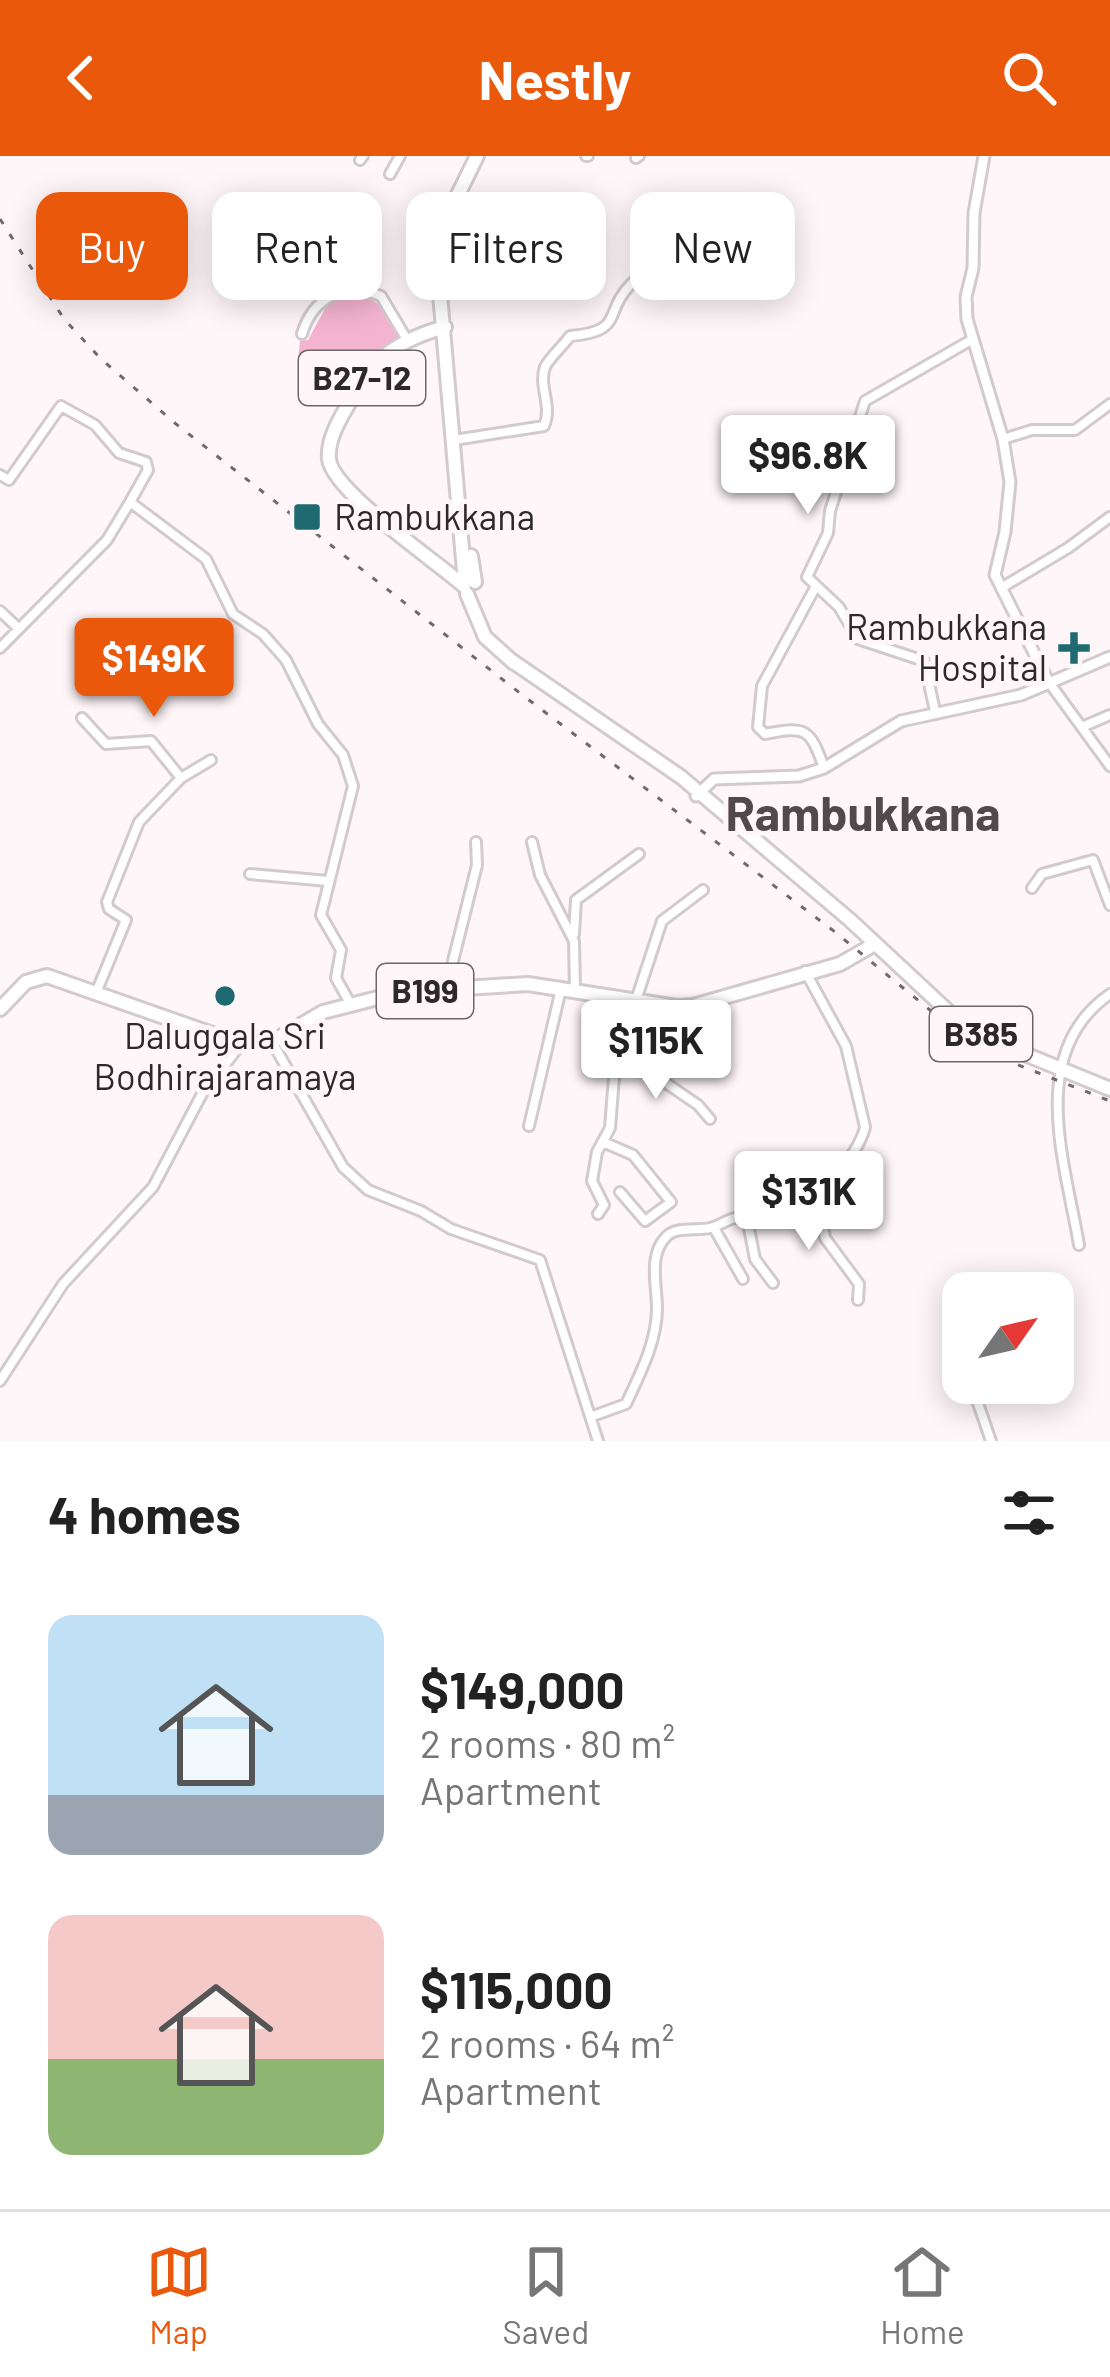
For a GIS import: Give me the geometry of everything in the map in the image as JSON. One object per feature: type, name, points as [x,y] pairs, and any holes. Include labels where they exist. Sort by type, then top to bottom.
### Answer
[{"type":"main road","points":[[482,156],[454,197],[438,271],[476,614],[485,637],[583,719],[697,794]]},
{"type":"main road","name":"B27-12","points":[[445,327],[406,338],[365,374],[330,442],[331,467],[353,496],[470,587]]},
{"type":"main road","points":[[512,661],[641,742],[697,794],[819,892],[873,945]]},
{"type":"main road","name":"B199","points":[[0,1010],[38,975],[241,1044],[272,1042],[323,1012],[401,992],[529,984],[693,1006],[840,964],[873,945]]},
{"type":"main road","name":"B385","points":[[873,945],[952,1016],[998,1043],[1110,1090]]},
{"type":"street","points":[[390,174],[400,156]]},
{"type":"street","points":[[984,156],[966,297],[1010,482],[995,569],[999,589],[1048,681],[1110,766]]},
{"type":"street","points":[[455,444],[544,426],[548,418],[543,374],[548,362],[570,336],[594,335],[608,324],[630,286]]},
{"type":"street","points":[[302,334],[308,311],[333,292],[370,292],[381,296],[406,338]]},
{"type":"street","points":[[935,711],[924,661],[858,639],[839,607],[807,577],[828,533],[830,511],[865,400],[973,339]]},
{"type":"street","points":[[1003,439],[1032,430],[1075,430],[1110,404]]},
{"type":"street","points":[[0,475],[9,480],[55,411],[67,407],[95,424],[119,453],[146,462],[148,470],[107,540],[0,648]]},
{"type":"street","points":[[130,502],[206,559],[233,614],[263,634],[286,660],[318,724],[343,755],[352,786],[321,915],[341,950],[336,978],[350,1003]]},
{"type":"street","points":[[999,589],[1110,517]]},
{"type":"street","points":[[816,586],[762,686],[758,727],[765,734],[797,728],[808,733],[824,768]]},
{"type":"street","points":[[0,611],[19,629]]},
{"type":"street","points":[[697,794],[714,779],[799,776],[824,768],[901,721],[1021,695],[1110,657]]},
{"type":"street","points":[[1082,727],[1110,715]]},
{"type":"street","points":[[82,718],[106,745],[151,741],[181,778]]},
{"type":"street","points":[[96,993],[125,926],[126,920],[109,910],[107,902],[139,822],[181,778],[211,760]]},
{"type":"street","points":[[446,989],[477,865],[476,842]]},
{"type":"street","points":[[532,842],[540,874],[574,940]]},
{"type":"street","points":[[530,1126],[568,988],[576,900],[639,854]]},
{"type":"street","points":[[1032,888],[1042,874],[1093,860],[1110,904]]},
{"type":"street","points":[[250,874],[328,881]]},
{"type":"street","points":[[636,1000],[662,921],[704,890]]},
{"type":"street","points":[[593,1416],[626,1404],[647,1357],[657,1312],[656,1256],[663,1239],[673,1232],[714,1228],[731,1218],[791,1217],[854,1154],[865,1127],[846,1046],[805,971]]},
{"type":"street","points":[[1078,1245],[1056,1109],[1059,1070],[1078,1021],[1110,994]]},
{"type":"street","points":[[598,1214],[604,1205],[592,1181],[597,1152],[610,1128],[614,1077],[634,1046],[618,998]]},
{"type":"street","points":[[272,1042],[343,1167],[368,1190],[540,1260],[598,1441]]},
{"type":"street","points":[[0,1381],[63,1284],[153,1187],[202,1094],[241,1044]]},
{"type":"street","points":[[628,1057],[698,1105],[710,1119]]},
{"type":"street","points":[[603,1142],[633,1155],[670,1202],[645,1222],[620,1192]]},
{"type":"street","points":[[817,1196],[825,1238],[859,1284],[858,1300]]},
{"type":"street","points":[[747,1218],[755,1259],[773,1283]]},
{"type":"street","points":[[714,1228],[743,1279]]},
{"type":"street","points":[[978,1404],[991,1441]]},
{"type":"shaded area","points":[[330,300],[375,302],[400,337],[356,367],[339,368],[330,378],[298,360],[300,341],[308,340]]},
{"type":"railway","points":[[0,219],[64,319],[101,359],[176,424],[835,932],[964,1038],[1003,1059],[1110,1101]]},
{"type":"place","name":"Rambukkana","points":[[307,517]]},
{"type":"place","name":"Rambukkana Hospital","points":[[1074,648]]},
{"type":"place","name":"Daluggala Sri Bodhirajaramaya","points":[[225,996]]},
{"type":"district","name":"Rambukkana","points":[[863,814]]}]
